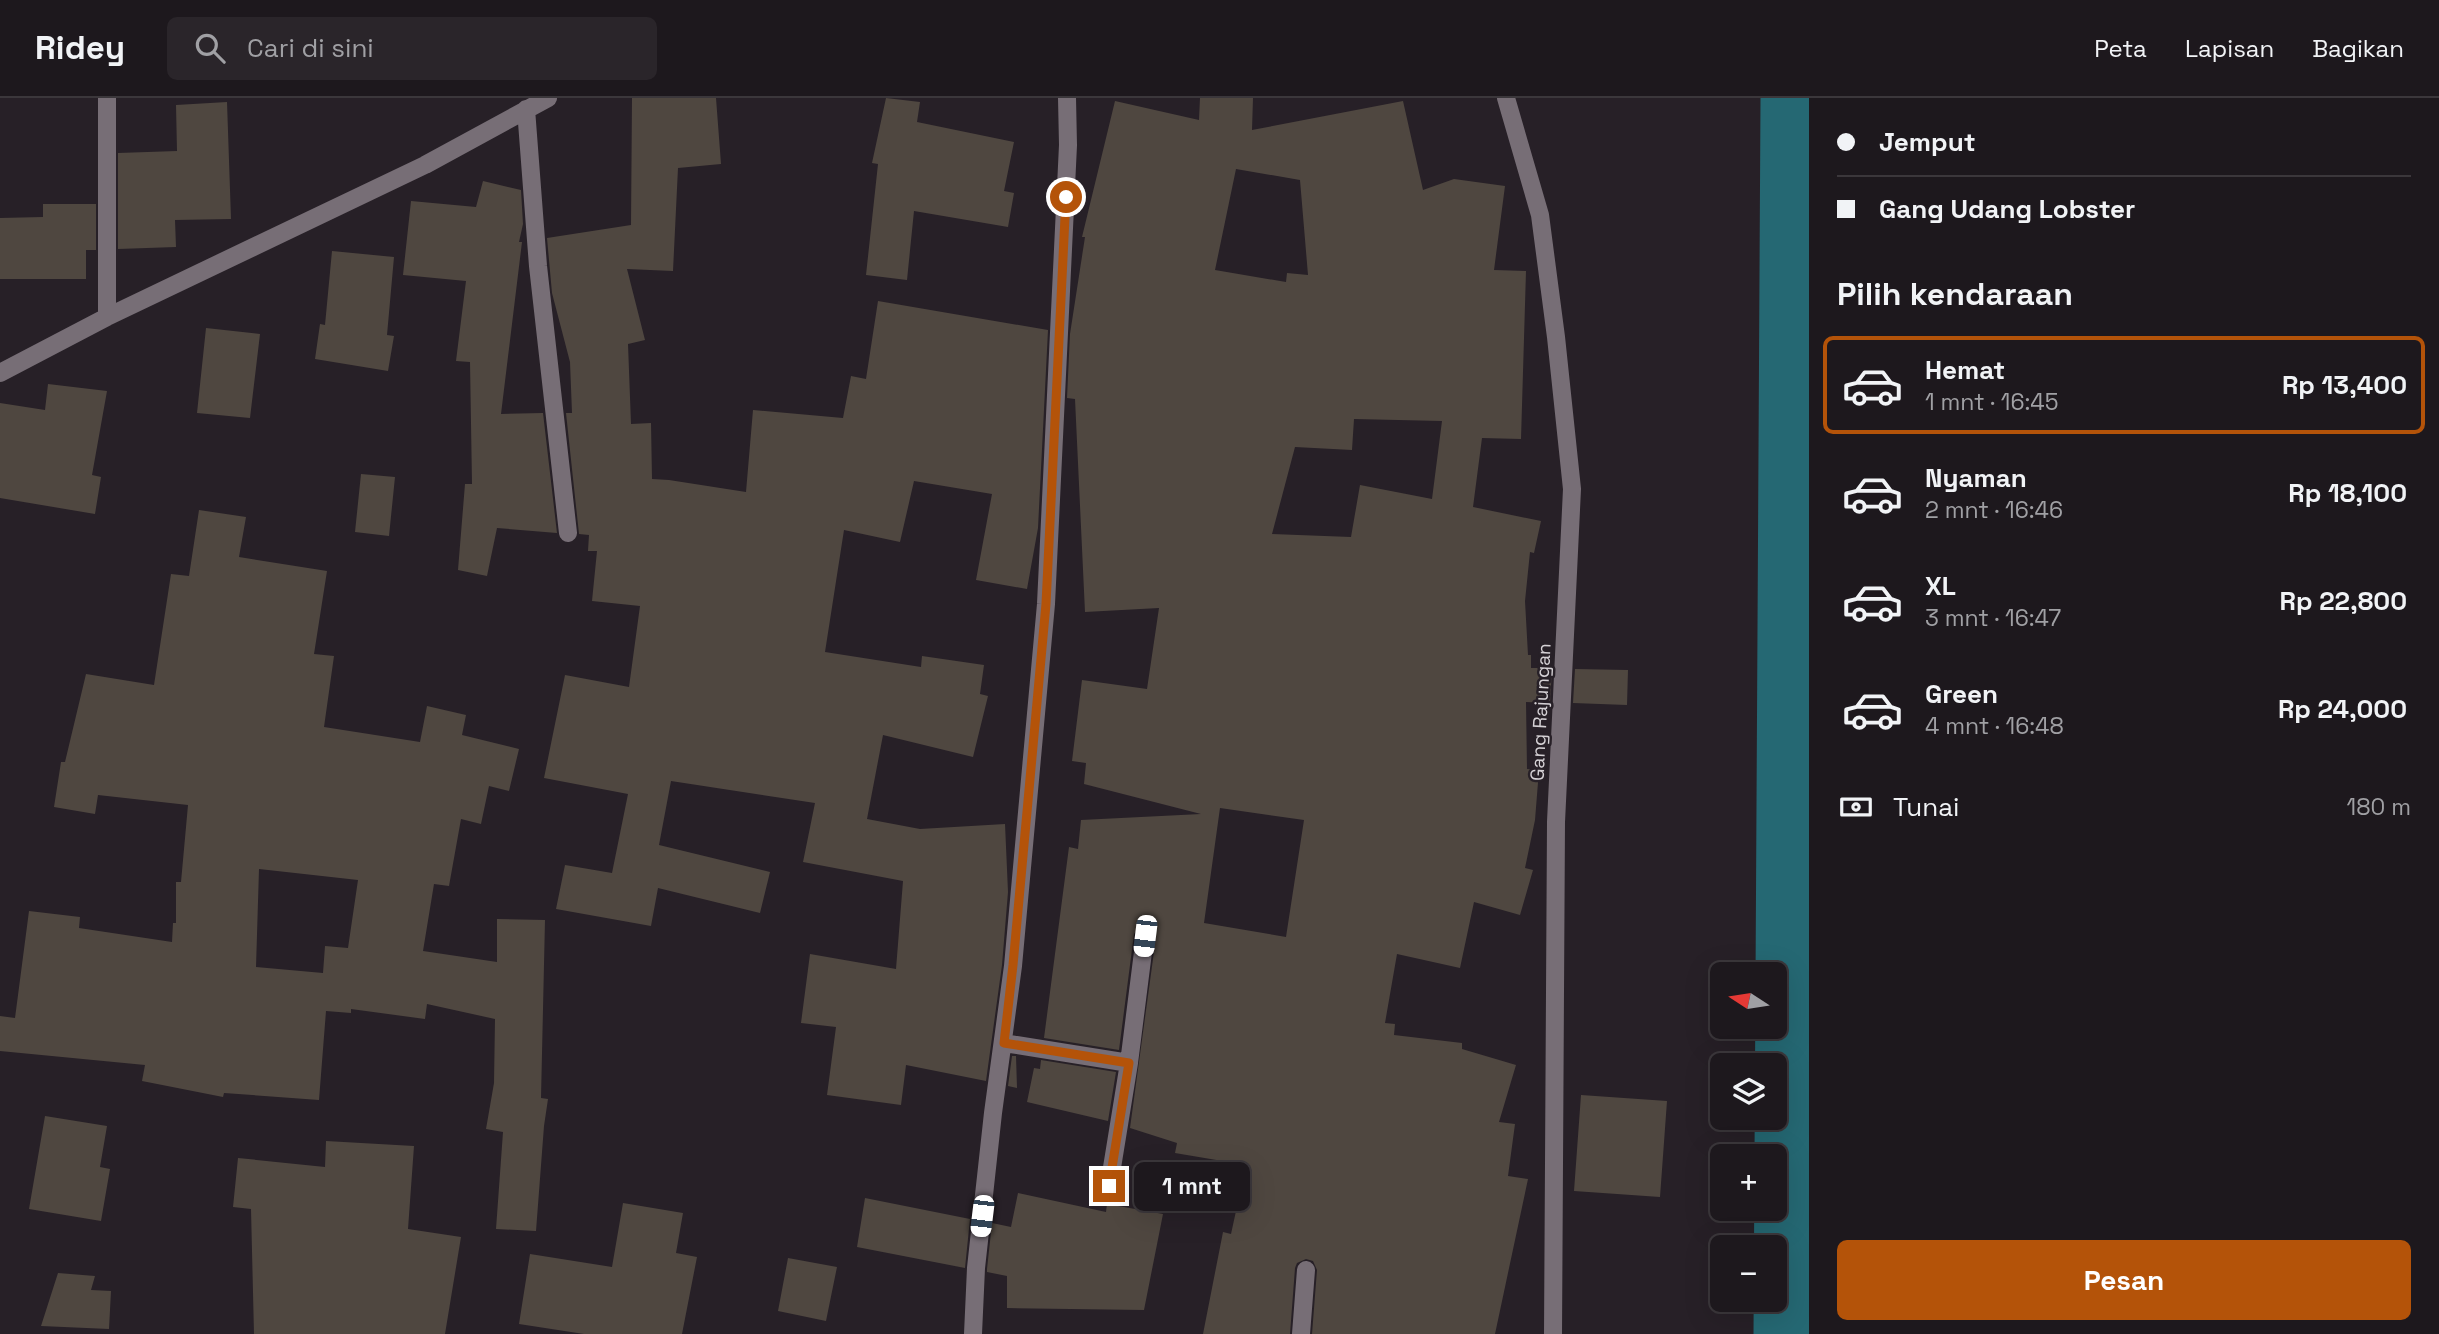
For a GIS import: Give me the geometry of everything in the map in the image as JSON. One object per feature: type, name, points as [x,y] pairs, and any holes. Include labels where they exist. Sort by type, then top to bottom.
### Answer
[{"type":"street","points":[[107,98],[107,317]]},
{"type":"street","points":[[0,373],[107,317],[425,166],[548,98]]},
{"type":"street","points":[[973,1334],[976,1268],[1013,965],[1046,604],[1068,145],[1067,98]]},
{"type":"street","name":"Gang Rajungan","points":[[1506,98],[1540,215],[1572,489],[1556,822],[1553,1334]]},
{"type":"street","points":[[526,109],[538,266],[568,533]]},
{"type":"street","points":[[1109,1186],[1129,1063],[1145,936]]},
{"type":"street","points":[[1004,1043],[1129,1063]]},
{"type":"street","points":[[1301,1334],[1306,1270]]},
{"type":"building","points":[[632,98],[716,98],[721,164],[678,168],[673,271],[627,269],[645,340],[628,344],[631,424],[651,423],[652,479],[746,492],[753,410],[843,418],[851,376],[866,379],[878,301],[1048,330],[1038,528],[1027,589],[976,580],[992,494],[914,481],[900,542],[844,530],[825,652],[921,667],[922,656],[984,665],[980,694],[988,696],[973,757],[883,735],[867,819],[920,829],[1005,824],[1008,892],[1002,965],[986,1081],[906,1065],[901,1105],[827,1095],[836,1027],[801,1023],[810,954],[896,969],[903,881],[803,862],[815,803],[671,781],[659,845],[770,872],[760,913],[658,888],[651,926],[556,909],[565,865],[612,873],[628,794],[544,778],[565,675],[629,687],[640,606],[592,601],[597,551],[588,551],[589,535],[579,534],[566,413],[572,413],[570,362],[552,293],[547,238],[631,225]]},
{"type":"building","points":[[886,98],[920,102],[917,122],[1014,142],[1004,191],[1014,193],[1008,227],[914,211],[907,280],[866,275],[878,164],[872,163]]},
{"type":"building","points":[[1200,98],[1253,98],[1252,130],[1403,101],[1423,190],[1454,179],[1505,186],[1494,270],[1526,271],[1521,439],[1482,438],[1473,507],[1541,521],[1534,553],[1530,552],[1525,601],[1528,655],[1531,655],[1531,668],[1552,668],[1550,703],[1526,702],[1527,769],[1539,770],[1535,820],[1525,868],[1533,870],[1520,915],[1474,902],[1460,968],[1397,954],[1385,1023],[1395,1024],[1394,1035],[1462,1043],[1462,1049],[1516,1065],[1499,1122],[1515,1124],[1508,1176],[1528,1179],[1495,1334],[1312,1334],[1317,1270],[1313,1261],[1306,1259],[1297,1263],[1295,1268],[1290,1334],[1203,1334],[1223,1232],[1231,1234],[1246,1165],[1175,1153],[1177,1143],[1130,1128],[1156,937],[1152,927],[1141,925],[1134,934],[1119,1050],[1044,1038],[1069,847],[1078,849],[1081,820],[1201,814],[1084,784],[1086,763],[1072,761],[1082,680],[1147,689],[1159,608],[1085,612],[1075,399],[1067,398],[1070,334],[1085,237],[1082,237],[1115,101],[1199,120]],"holes":[[[1236,169],[1300,180],[1308,275],[1287,273],[1286,282],[1215,270]],[[1354,419],[1442,421],[1432,499],[1360,485],[1351,537],[1272,534],[1295,447],[1352,450]],[[1220,808],[1304,820],[1286,937],[1204,923]]]},
{"type":"building","points":[[227,102],[231,219],[175,220],[176,247],[118,249],[118,153],[177,151],[176,105]]},
{"type":"building","points":[[483,181],[521,190],[523,224],[519,242],[522,242],[501,414],[543,413],[557,533],[497,528],[487,576],[458,570],[465,484],[472,484],[470,362],[456,361],[466,281],[403,275],[411,201],[476,207]]},
{"type":"building","points":[[43,204],[96,204],[96,250],[86,250],[86,279],[0,279],[0,218],[43,217]]},
{"type":"building","points":[[332,251],[394,257],[387,335],[394,336],[388,371],[315,359],[320,324],[325,325]]},
{"type":"building","points":[[206,328],[260,334],[250,418],[197,413]]},
{"type":"building","points":[[48,384],[107,391],[92,475],[101,477],[95,514],[0,498],[0,403],[45,410]]},
{"type":"building","points":[[361,474],[395,477],[389,536],[355,532]]},
{"type":"building","points":[[199,510],[246,517],[239,557],[327,571],[314,654],[334,656],[324,727],[420,742],[427,706],[466,715],[462,735],[519,749],[509,791],[489,786],[481,824],[461,819],[449,886],[434,884],[423,951],[497,962],[497,919],[545,920],[541,1098],[548,1099],[536,1231],[496,1229],[503,1132],[486,1129],[494,1083],[495,1019],[427,1004],[425,1019],[351,1009],[351,1013],[326,1011],[319,1100],[224,1093],[223,1097],[142,1081],[145,1065],[0,1051],[0,1016],[15,1018],[29,911],[80,917],[79,928],[172,942],[173,923],[176,923],[176,882],[181,882],[188,805],[98,795],[95,814],[54,807],[61,762],[65,762],[86,674],[154,685],[171,574],[189,576]],"holes":[[[259,869],[358,880],[348,948],[325,946],[323,973],[256,967]]]},
{"type":"building","points":[[1575,669],[1628,670],[1627,705],[1573,703]]},
{"type":"building","points":[[1012,1056],[1016,1056],[1017,1088],[1008,1086]]},
{"type":"building","points":[[1041,1060],[1116,1072],[1108,1121],[1027,1102],[1034,1068],[1040,1069]]},
{"type":"building","points":[[1581,1095],[1667,1101],[1660,1197],[1574,1191]]},
{"type":"building","points":[[45,1116],[107,1126],[100,1167],[110,1169],[101,1221],[29,1209]]},
{"type":"building","points":[[326,1141],[414,1146],[408,1229],[461,1237],[445,1334],[254,1334],[251,1209],[233,1207],[238,1158],[325,1167]]},
{"type":"building","points":[[1018,1193],[1106,1212],[1107,1204],[1163,1214],[1144,1310],[1007,1308],[1007,1276],[987,1272],[987,1269],[992,1223],[1011,1227]]},
{"type":"building","points":[[865,1198],[970,1219],[965,1268],[857,1247]]},
{"type":"building","points":[[623,1203],[683,1213],[676,1253],[697,1257],[682,1334],[584,1334],[519,1324],[530,1254],[612,1267]]},
{"type":"building","points":[[788,1258],[837,1267],[826,1321],[778,1311]]},
{"type":"building","points":[[58,1273],[95,1276],[91,1290],[111,1291],[109,1329],[41,1326]]},
{"type":"waterway","points":[[1791,1334],[1798,98]]},
{"type":"route","points":[[1066,197],[1046,604],[1004,1043],[1129,1063],[1109,1186]]}]
